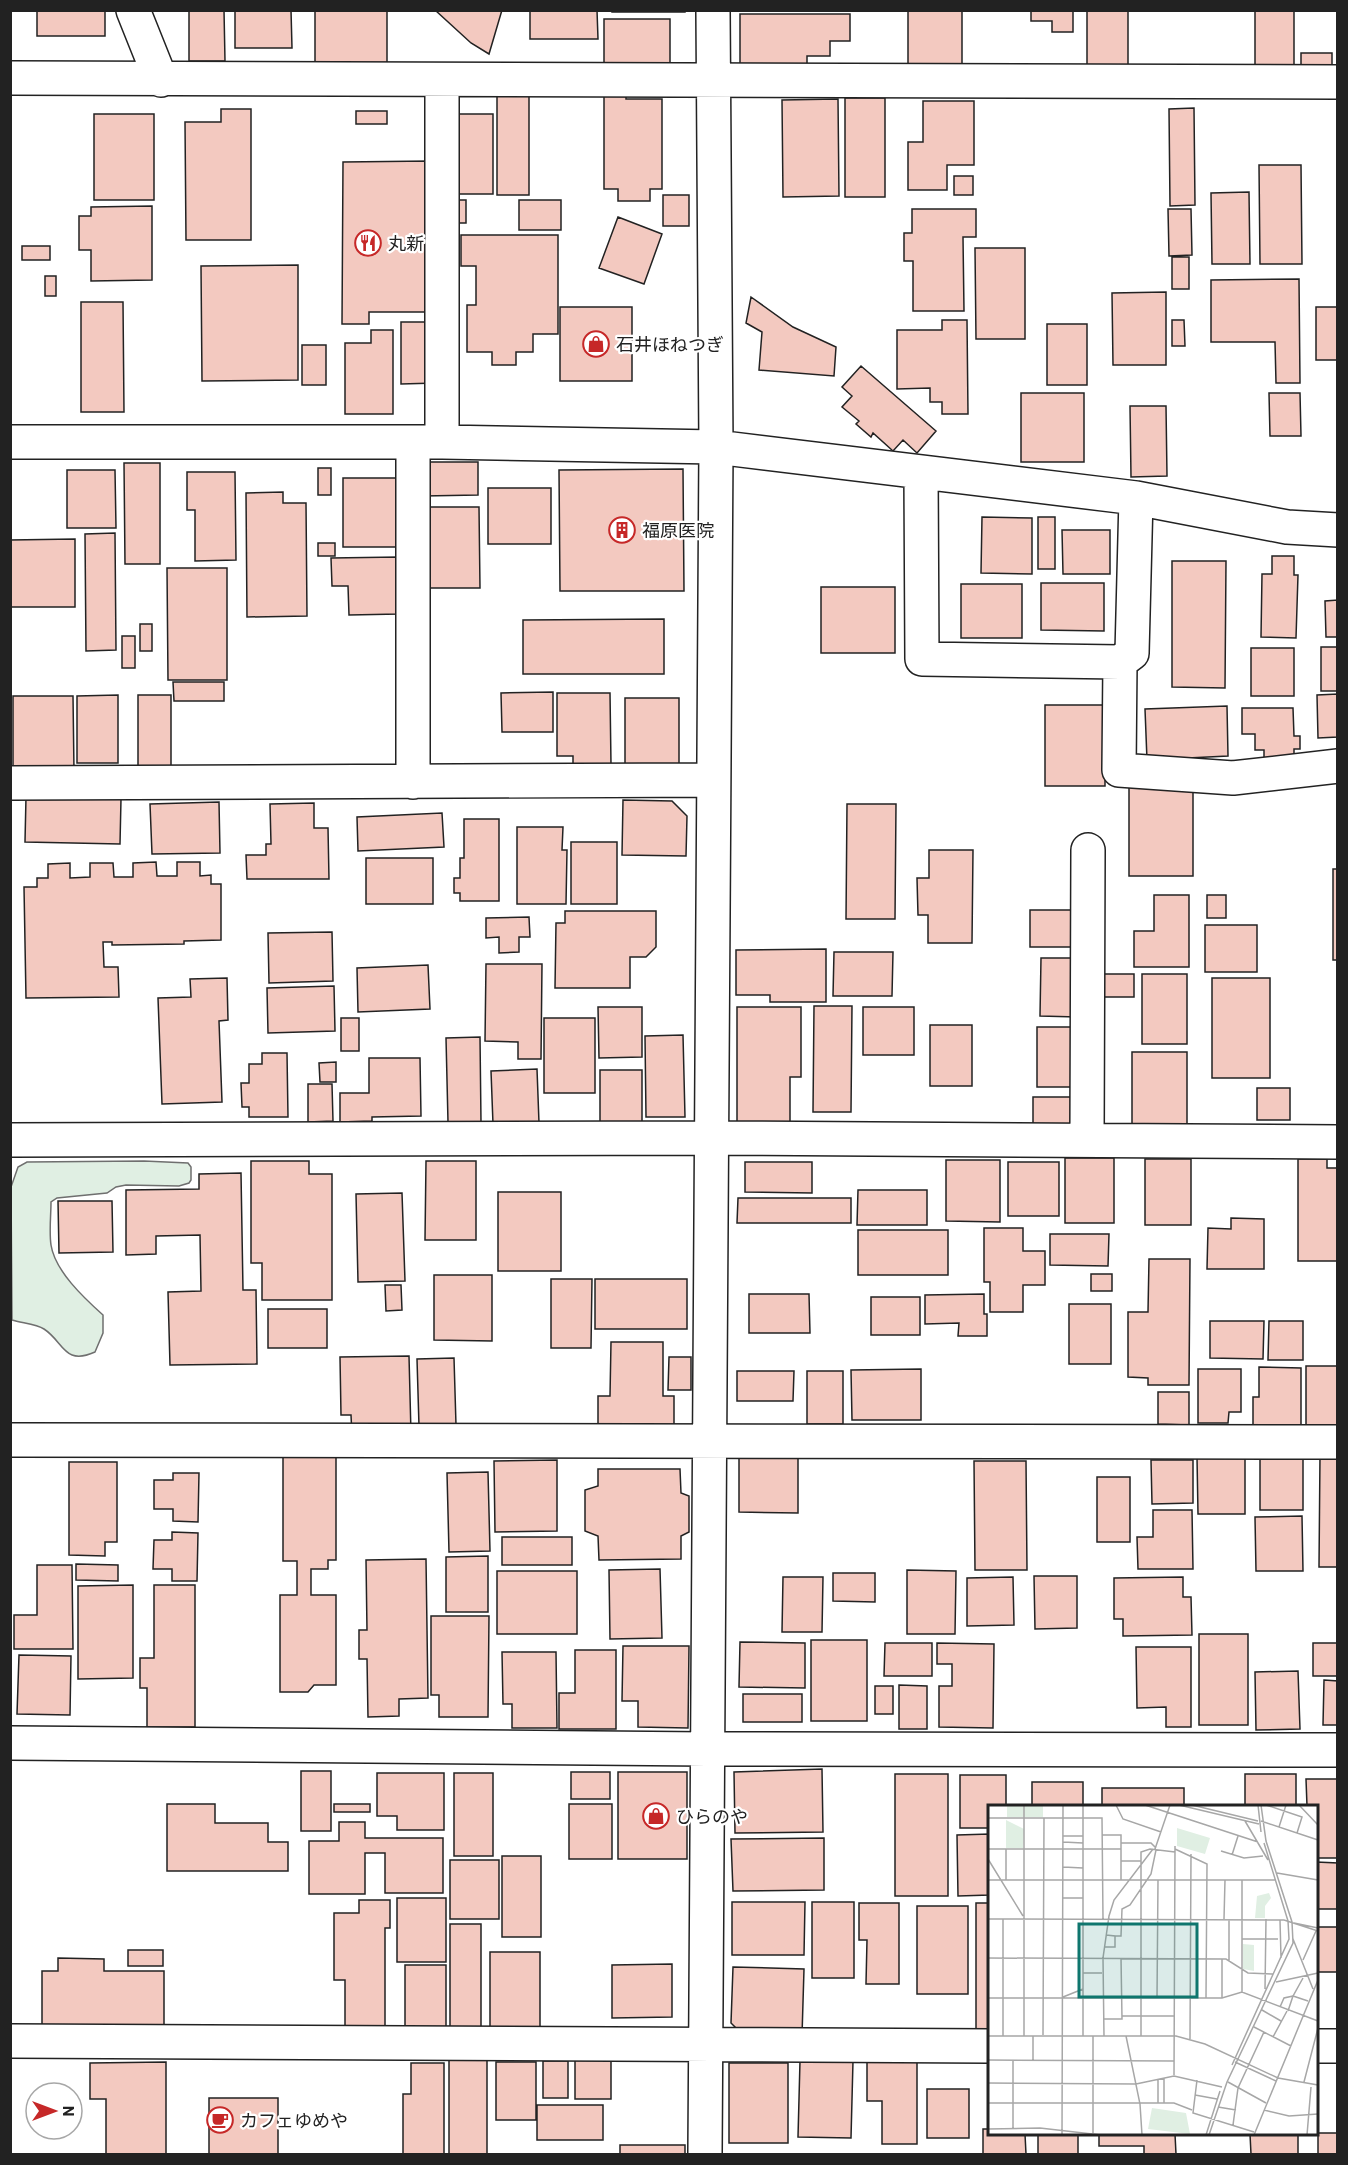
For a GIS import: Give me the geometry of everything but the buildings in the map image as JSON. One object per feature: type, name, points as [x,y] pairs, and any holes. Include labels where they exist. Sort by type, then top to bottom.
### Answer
[{"type":"street","points":[[133,10],[161,80]]},
{"type":"street","points":[[705,2154],[716,447],[713,10]]},
{"type":"street","points":[[10,78],[712,82],[1338,82]]},
{"type":"street","points":[[413,782],[442,80]]},
{"type":"street","points":[[10,442],[427,442],[716,447],[1136,498],[1287,527],[1338,530]]},
{"type":"street","points":[[921,472],[922,659],[1120,663],[1132,653],[1136,498]]},
{"type":"street","points":[[1120,663],[1119,770],[1233,778],[1338,766]]},
{"type":"street","points":[[10,783],[713,780]]},
{"type":"street","points":[[1088,850],[1088,1140]]},
{"type":"street","points":[[10,1140],[713,1138],[1338,1142]]},
{"type":"street","points":[[10,1440],[1338,1442]]},
{"type":"street","points":[[10,1743],[707,1749],[1338,1750]]},
{"type":"street","points":[[10,2041],[988,2046]]},
{"type":"street","points":[[1318,2046],[1338,2046]]},
{"type":"green space","points":[[27,1162],[188,1163],[191,1167],[191,1180],[179,1186],[126,1185],[116,1187],[107,1193],[57,1198],[51,1202],[51,1245],[58,1265],[87,1301],[103,1315],[103,1333],[95,1352],[85,1356],[71,1354],[65,1351],[44,1329],[12,1320],[11,1187],[18,1167]]},
{"type":"place","name":"丸新","points":[[368,243]]},
{"type":"place","name":"石井ほねつぎ","points":[[596,344]]},
{"type":"place","name":"福原医院","points":[[622,530]]},
{"type":"place","name":"ひらのや","points":[[656,1816]]},
{"type":"place","name":"カフェゆめや","points":[[220,2120]]}]
